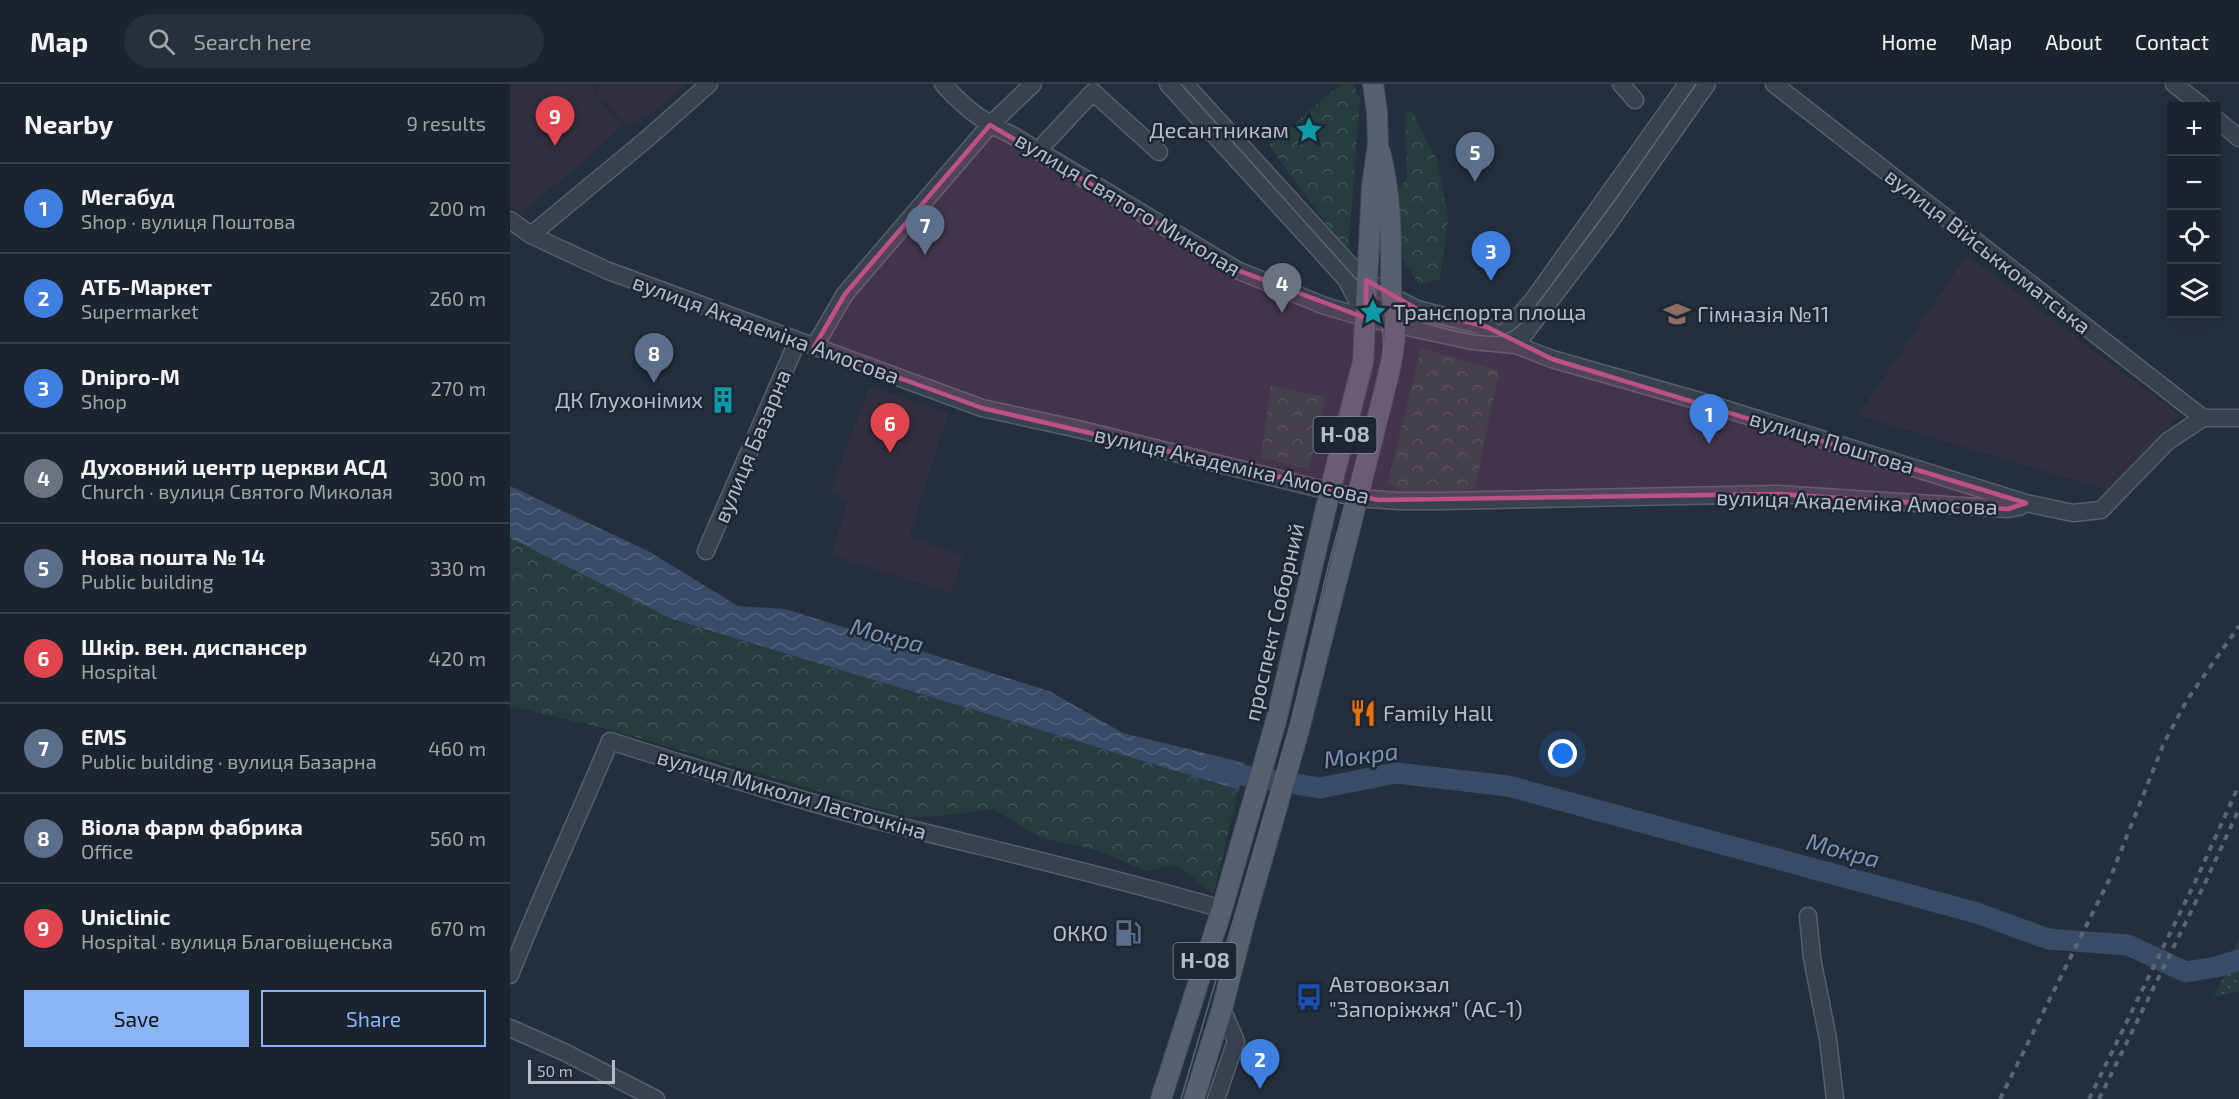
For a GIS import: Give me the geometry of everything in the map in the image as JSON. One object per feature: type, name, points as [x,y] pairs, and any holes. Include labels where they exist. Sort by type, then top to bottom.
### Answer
[{"type":"main road","name":"проспект Соборний","points":[[1161,1099],[1222,909],[1276,721],[1363,362],[1372,186],[1378,144],[1374,84]]},
{"type":"main road","name":"проспект Соборний","points":[[1194,1099],[1222,1009],[1300,726],[1395,343],[1391,296],[1388,179],[1378,144]]},
{"type":"street","points":[[531,235],[709,84]]},
{"type":"street","name":"вулиця Святого Миколая","points":[[943,84],[965,108],[990,125],[1040,152],[1237,270],[1325,306],[1366,318],[1395,323]]},
{"type":"street","points":[[814,347],[845,294],[990,125],[1033,84]]},
{"type":"street","points":[[1168,84],[1346,279],[1366,318]]},
{"type":"street","points":[[1185,84],[1366,280],[1417,309],[1498,338]]},
{"type":"street","points":[[1621,84],[1635,100]]},
{"type":"street","points":[[1498,338],[1545,284],[1687,84]]},
{"type":"street","points":[[1498,338],[1604,230],[1707,84]]},
{"type":"street","name":"вулиця Військкоматська","points":[[1774,84],[2203,418]]},
{"type":"street","points":[[2174,84],[2197,102]]},
{"type":"street","points":[[1040,152],[1046,142],[1093,92],[1159,152]]},
{"type":"street","points":[[2221,122],[2239,138]]},
{"type":"street","name":"вулиця Академіка Амосова","points":[[510,220],[531,235],[606,270],[982,408],[1078,429],[1357,498],[1442,501],[1778,494],[2007,509],[2026,503]]},
{"type":"street","name":"вулиця Поштова","points":[[1395,323],[1472,341],[1498,338],[1552,359],[1702,402],[2026,503],[2073,513],[2101,510],[2168,441],[2203,418]]},
{"type":"street","name":"вулиця Базарна","points":[[706,551],[797,342]]},
{"type":"street","points":[[2203,418],[2239,418]]},
{"type":"street","name":"вулиця Миколи Ласточкіна","points":[[510,975],[539,901],[610,741],[763,789],[888,823],[1142,886],[1222,909]]},
{"type":"street","points":[[1808,916],[1812,958],[1828,1039],[1835,1099]]},
{"type":"street","points":[[1216,1099],[1236,1041],[1222,1009]]},
{"type":"street","points":[[510,1028],[564,1052],[656,1099]]},
{"type":"highlighted area","points":[[990,125],[1237,270],[1366,318],[1366,280],[1417,309],[1487,327],[1552,359],[2026,503],[2008,509],[1777,494],[1378,500],[982,408],[814,347],[845,294]]},
{"type":"shaded area","points":[[510,84],[597,84],[593,94],[623,125],[564,178],[519,213],[510,204]]},
{"type":"shaded area","points":[[600,84],[686,84],[647,117],[625,125],[607,104],[594,94]]},
{"type":"shaded area","points":[[1967,255],[2179,415],[2107,490],[1858,415]]},
{"type":"shaded area","points":[[870,386],[948,414],[909,537],[963,556],[951,593],[831,555],[849,500],[830,492]]},
{"type":"green space","points":[[1341,84],[1353,84],[1360,99],[1348,254],[1269,145]]},
{"type":"green space","points":[[1412,111],[1437,160],[1448,217],[1440,279],[1419,285],[1403,260],[1397,193],[1407,177],[1405,113]]},
{"type":"green space","points":[[1421,348],[1499,371],[1475,489],[1458,492],[1404,492],[1388,483]]},
{"type":"green space","points":[[1271,386],[1326,397],[1309,469],[1261,458]]},
{"type":"green space","points":[[510,538],[672,619],[1239,790],[1213,895],[1188,873],[1172,865],[1147,871],[1094,849],[1041,838],[993,809],[938,816],[906,817],[619,732],[510,706]]},
{"type":"green space","points":[[2239,938],[2239,991],[2214,997]]},
{"type":"water","points":[[510,486],[650,552],[738,606],[785,609],[1049,691],[1123,733],[1245,763],[1239,790],[672,619],[510,538]]},
{"type":"waterway","name":"Мокра","points":[[1216,771],[1320,788],[1396,773],[1508,786],[1977,913],[2048,939],[2128,945],[2186,972],[2239,960]]},
{"type":"tram line","points":[[1181,84],[1357,280],[1377,311],[1384,342],[1382,368],[1329,563],[1291,724],[1181,1099]]},
{"type":"tram line","points":[[1371,302],[1397,314],[1454,331],[1488,336],[1500,336],[1511,331],[1527,318],[1615,200],[1696,84]]},
{"type":"railway","points":[[2000,1099],[2111,876],[2164,743],[2187,700],[2239,626]]},
{"type":"railway","points":[[2089,1099],[2197,878],[2239,785]]},
{"type":"railway","points":[[2099,1099],[2239,809]]},
{"type":"place","name":"Десантникам","points":[[1309,130]]},
{"type":"place","name":"Uniclinic","points":[[555,146]]},
{"type":"place","name":"Нова пошта № 14","points":[[1475,182]]},
{"type":"place","name":"EMS","points":[[925,255]]},
{"type":"place","name":"Dnipro-M","points":[[1491,281]]},
{"type":"place","name":"Транспорта площа","points":[[1373,312]]},
{"type":"place","name":"Духовний центр церкви АСД","points":[[1282,313]]},
{"type":"place","name":"Гімназія №11","points":[[1677,314]]},
{"type":"place","name":"Віола фарм фабрика","points":[[654,383]]},
{"type":"place","name":"ДК Глухонімих","points":[[723,400]]},
{"type":"place","name":"Мегабуд","points":[[1709,444]]},
{"type":"place","name":"Шкір. вен. диспансер","points":[[890,453]]},
{"type":"place","name":"Family Hall","points":[[1363,713]]},
{"type":"place","name":"ОККО","points":[[1128,933]]},
{"type":"place","name":"Автовокзал \"Запоріжжя\" (АС-1)","points":[[1309,997]]},
{"type":"place","name":"АТБ-Маркет","points":[[1260,1089]]}]
